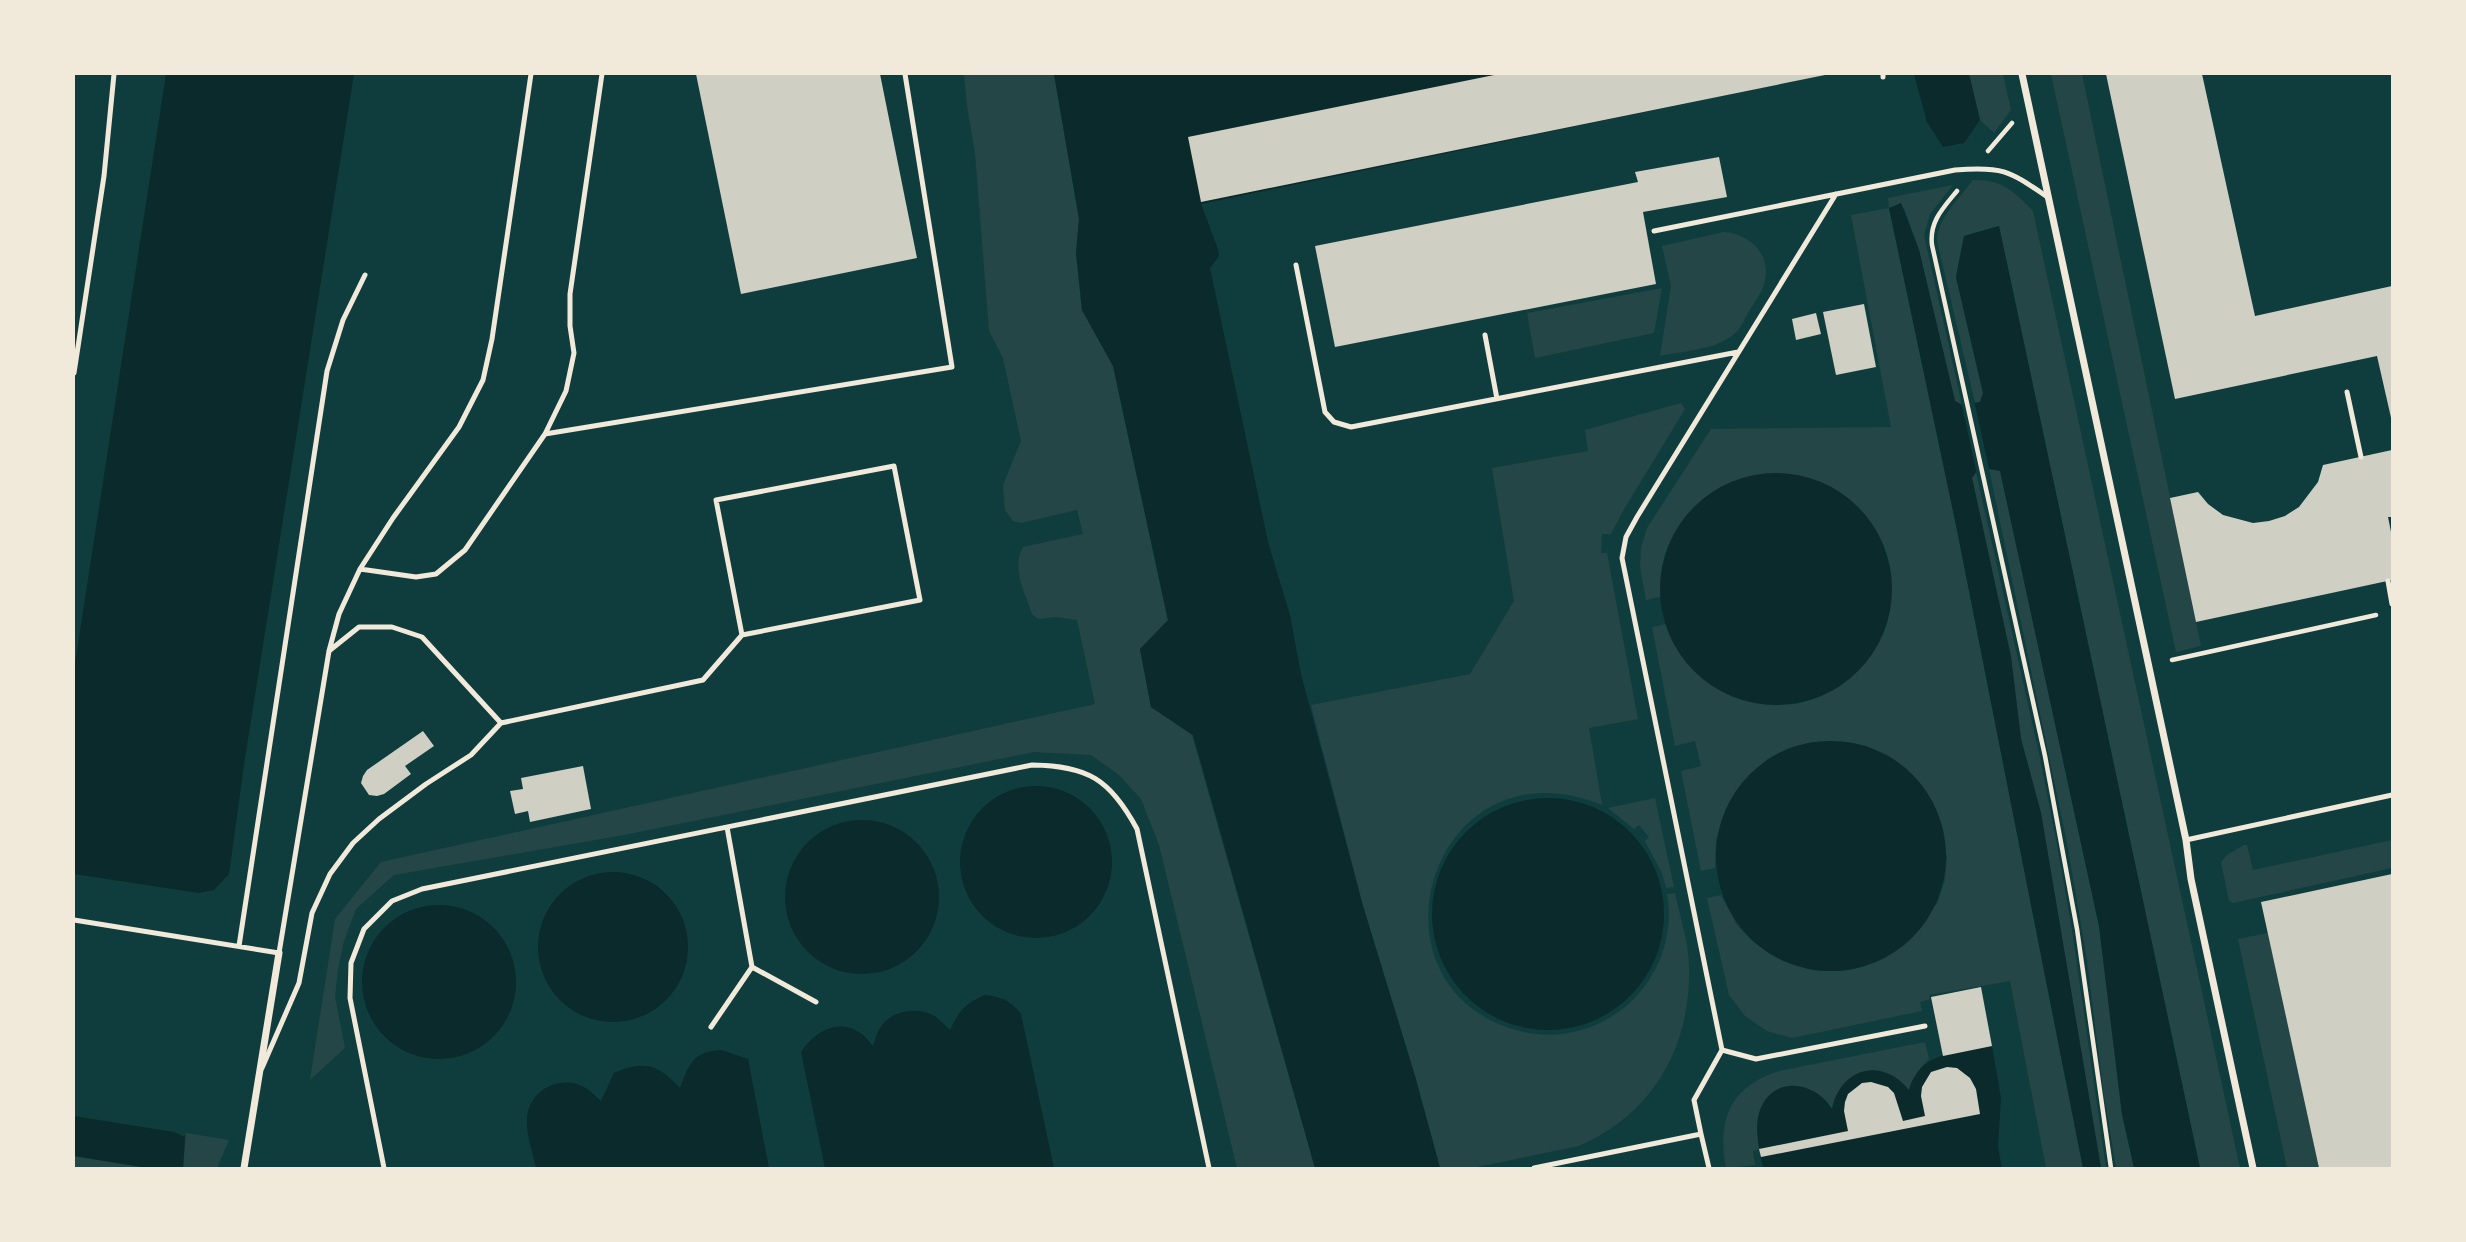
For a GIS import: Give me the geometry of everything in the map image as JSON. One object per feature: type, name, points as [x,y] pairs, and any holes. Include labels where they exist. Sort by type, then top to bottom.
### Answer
[{"type":"street","points":[[2022,74],[2186,840],[2191,879],[2253,1168]]},
{"type":"street","points":[[244,1168],[279,953]]},
{"type":"lane","points":[[74,373],[104,176],[114,74]]},
{"type":"lane","points":[[74,920],[279,953],[329,652],[339,614],[360,569],[459,427],[482,380],[492,339],[531,74]]},
{"type":"lane","points":[[360,569],[416,577],[436,574],[465,550],[545,435],[566,391],[574,353],[570,326],[570,294],[602,74]]},
{"type":"lane","points":[[545,435],[952,368],[905,74]]},
{"type":"lane","points":[[1654,231],[1974,168],[2000,169],[2023,180],[2049,198]]},
{"type":"lane","points":[[1709,1168],[1694,1100],[1722,1050],[1622,558],[1626,537],[1637,517],[1836,194]]},
{"type":"lane","points":[[1296,265],[1325,412],[1334,422],[1351,427],[1738,352]]},
{"type":"lane","points":[[239,947],[327,371],[343,320],[365,275]]},
{"type":"lane","points":[[1485,335],[1497,399]]},
{"type":"lane","points":[[2347,392],[2361,457]]},
{"type":"lane","points":[[259,1075],[299,983],[312,913],[330,874],[353,843],[398,805],[471,755],[501,723],[703,680],[741,635],[920,600],[894,466],[716,500],[741,635]]},
{"type":"lane","points":[[2388,581],[2392,604]]},
{"type":"lane","points":[[329,652],[359,627],[391,627],[422,637],[501,723]]},
{"type":"lane","points":[[384,1168],[350,998],[351,963],[365,929],[391,901],[422,889],[1032,765],[1060,766],[1096,778],[1122,801],[1137,829],[1209,1168]]},
{"type":"lane","points":[[2186,840],[2392,795]]},
{"type":"lane","points":[[711,1027],[751,967],[727,827]]},
{"type":"lane","points":[[751,967],[817,1002]]},
{"type":"lane","points":[[1722,1050],[1756,1059],[1925,1026]]},
{"type":"lane","points":[[1534,1168],[1701,1134]]},
{"type":"path","points":[[2028,105],[1937,215],[1931,234],[2061,844],[2077,929],[2111,1168]]},
{"type":"path","points":[[2172,660],[2379,615]]},
{"type":"shaded area","points":[[166,74],[354,74],[229,874],[214,890],[199,893],[74,874],[74,670]]},
{"type":"shaded area","points":[[964,74],[1054,74],[1079,219],[1076,253],[1082,310],[1113,366],[1168,621],[1140,649],[1151,707],[1192,735],[1315,1168],[1237,1168],[1159,845],[1141,799],[1119,775],[1091,755],[1034,752],[624,835],[394,875],[356,909],[344,941],[335,997],[345,1048],[310,1080],[335,919],[381,862],[1095,704],[1077,620],[1055,617],[1038,619],[1032,614],[1018,563],[1023,547],[1083,534],[1077,510],[1021,523],[1013,521],[1005,510],[1003,485],[1021,441],[1003,358],[989,331],[975,153]]},
{"type":"shaded area","points":[[1054,74],[1819,74],[1201,204],[1218,249],[1219,256],[1210,268],[1268,542],[1290,615],[1301,674],[1363,906],[1440,1168],[1315,1168],[1193,735],[1151,707],[1140,649],[1168,620],[1113,366],[1082,310],[1076,253],[1079,219]]},
{"type":"shaded area","points":[[1914,74],[1969,74],[1980,120],[1964,143],[1943,147],[1927,122]]},
{"type":"shaded area","points":[[1969,74],[2003,74],[2011,110],[1994,133],[1980,120]]},
{"type":"shaded area","points":[[2051,74],[2082,74],[2201,646],[2176,652]]},
{"type":"shaded area","points":[[1973,180],[1999,184],[2033,211],[2240,1168],[2200,1168],[1999,226],[1964,236],[1956,277],[1983,393],[1980,402],[1975,403],[1937,241],[1945,216]]},
{"type":"shaded area","points":[[1953,185],[1930,214],[1924,235],[1962,405],[1955,401],[1919,250],[1904,208],[1889,208],[1888,198]]},
{"type":"shaded area","points":[[1901,203],[1919,250],[1955,401],[1962,405],[1980,402],[1983,393],[1956,277],[1964,236],[1999,226],[2200,1168],[2134,1168],[2122,1114],[2099,926],[2000,471],[1989,469],[1976,472],[1972,478],[2011,657],[2021,739],[2041,813],[2101,1168],[2083,1168],[1957,530],[1889,208]]},
{"type":"shaded area","points":[[1889,208],[1957,530],[2083,1168],[2046,1168],[2010,981],[1929,995],[1930,999],[1920,1002],[1922,1011],[1792,1038],[1767,1031],[1745,1016],[1729,995],[1707,898],[1721,895],[1737,925],[1752,941],[1770,954],[1813,970],[1841,971],[1865,966],[1937,904],[1945,880],[1947,856],[1907,769],[1887,755],[1865,746],[1812,742],[1788,748],[1767,759],[1716,839],[1715,868],[1701,871],[1681,771],[1701,766],[1695,741],[1675,746],[1652,627],[1666,624],[1693,668],[1718,688],[1733,695],[1795,704],[1841,686],[1665,555],[1660,597],[1646,600],[1640,567],[1641,548],[1647,528],[1711,429],[1891,427],[1851,215]]},
{"type":"shaded area","points":[[1724,232],[1742,237],[1762,255],[1766,274],[1761,291],[1740,328],[1725,340],[1708,347],[1660,356],[1671,286],[1662,246]]},
{"type":"shaded area","points":[[1662,288],[1654,333],[1535,358],[1527,313]]},
{"type":"shaded area","points":[[1681,403],[1685,409],[1611,534],[1602,534],[1601,553],[1607,553],[1638,719],[1589,728],[1602,805],[1542,793],[1493,806],[1456,836],[1434,878],[1429,925],[1440,971],[1472,1008],[1524,1032],[1564,1034],[1613,1016],[1646,985],[1666,941],[1669,910],[1667,894],[1675,893],[1686,939],[1689,967],[1688,996],[1675,1050],[1663,1074],[1628,1116],[1579,1146],[1472,1168],[1440,1168],[1363,906],[1311,705],[1470,674],[1514,601],[1492,468],[1588,451],[1585,430]]},
{"type":"shaded area","points":[[1989,469],[2000,470],[2099,926],[2122,1114],[2134,1168],[2116,1168],[2087,960],[2067,843]]},
{"type":"shaded area","points":[[1976,472],[2057,845],[2106,1168],[2101,1168],[2041,813],[2021,739],[2011,657],[1972,478]]},
{"type":"shaded area","points":[[1776,473],[1799,475],[1820,482],[1858,507],[1883,545],[1890,566],[1890,612],[1883,633],[1858,671],[1820,696],[1799,703],[1776,705],[1753,703],[1732,696],[1694,671],[1669,633],[1662,612],[1660,589],[1662,566],[1669,545],[1694,507],[1732,482],[1753,475]]},
{"type":"shaded area","points":[[1820,741],[1842,741],[1875,749],[1913,774],[1938,812],[1944,833],[1944,879],[1938,900],[1913,938],[1875,963],[1842,971],[1820,971],[1787,963],[1749,938],[1724,900],[1716,867],[1716,845],[1724,812],[1749,774],[1787,749]]},
{"type":"shaded area","points":[[1036,786],[1065,792],[1090,808],[1106,833],[1112,862],[1106,891],[1090,916],[1065,932],[1036,938],[1007,932],[982,916],[966,891],[960,862],[966,833],[982,808],[1007,792]]},
{"type":"shaded area","points":[[1548,798],[1592,807],[1630,832],[1655,870],[1664,914],[1655,958],[1630,996],[1592,1021],[1548,1030],[1504,1021],[1466,996],[1441,958],[1432,914],[1441,870],[1466,832],[1504,807]]},
{"type":"shaded area","points":[[1655,798],[1674,887],[1666,888],[1662,873],[1645,841],[1649,837],[1639,825],[1634,829],[1608,808]]},
{"type":"shaded area","points":[[862,820],[891,826],[916,843],[933,868],[939,897],[933,926],[916,951],[891,968],[862,974],[833,968],[808,951],[791,926],[785,897],[791,868],[808,843],[833,826]]},
{"type":"shaded area","points":[[2392,840],[2392,868],[2233,903],[2229,901],[2221,862],[2244,845],[2247,845],[2253,870]]},
{"type":"shaded area","points":[[613,872],[642,878],[666,894],[682,918],[688,947],[682,976],[666,1000],[642,1016],[613,1022],[584,1016],[560,1000],[544,976],[538,947],[544,918],[560,894],[584,878]]},
{"type":"shaded area","points":[[439,905],[468,911],[493,928],[510,953],[516,982],[510,1011],[493,1036],[468,1053],[439,1059],[410,1053],[385,1036],[368,1011],[362,982],[368,953],[385,928],[410,911]]},
{"type":"shaded area","points":[[2268,933],[2319,1168],[2287,1168],[2238,939]]},
{"type":"shaded area","points":[[985,995],[1006,1000],[1021,1014],[1054,1168],[825,1168],[801,1052],[807,1044],[828,1029],[845,1027],[862,1034],[873,1046],[883,1024],[907,1011],[932,1014],[950,1030],[963,1008]]},
{"type":"shaded area","points":[[1925,1042],[1929,1059],[1921,1067],[1909,1091],[1835,1097],[1832,1110],[1824,1098],[1813,1091],[1790,1087],[1779,1089],[1771,1095],[1761,1114],[1758,1126],[1759,1149],[1753,1151],[1755,1165],[1726,1168],[1726,1120],[1738,1096],[1749,1086],[1779,1071]]},
{"type":"shaded area","points":[[1992,1046],[2001,1098],[1998,1147],[2002,1168],[1763,1168],[1757,1127],[1759,1113],[1773,1092],[1783,1087],[1804,1088],[1815,1092],[1832,1109],[1844,1084],[1864,1071],[1887,1073],[1909,1090],[1922,1067],[1931,1060],[1954,1052]]},
{"type":"shaded area","points":[[722,1050],[748,1059],[769,1168],[536,1168],[527,1119],[533,1100],[546,1088],[555,1084],[574,1083],[586,1088],[601,1101],[614,1073],[642,1066],[657,1069],[680,1088],[686,1072],[698,1056]]},
{"type":"shaded area","points":[[74,1116],[174,1132],[185,1137],[183,1168],[148,1168],[74,1156]]},
{"type":"shaded area","points":[[186,1133],[229,1140],[217,1168],[183,1168]]},
{"type":"shaded area","points":[[74,1156],[148,1168],[74,1168]]},
{"type":"pier","points":[[1974,400],[1990,473],[1977,475],[1961,401]]},
{"type":"building","points":[[696,74],[880,74],[917,258],[741,294]]},
{"type":"building","points":[[1499,74],[1825,75],[1201,202],[1188,137]]},
{"type":"building","points":[[2106,74],[2202,74],[2255,316],[2392,286],[2392,422],[2377,356],[2175,399]]},
{"type":"building","points":[[1719,157],[1727,197],[1643,212],[1656,284],[1335,347],[1315,246],[1638,182],[1635,172]]},
{"type":"building","points":[[1864,304],[1876,367],[1836,375],[1823,312]]},
{"type":"building","points":[[1816,313],[1821,334],[1796,340],[1792,319]]},
{"type":"building","points":[[2392,450],[2392,517],[2388,517],[2392,537],[2392,580],[2196,622],[2170,498],[2198,492],[2223,515],[2253,523],[2269,521],[2285,516],[2299,507],[2318,482],[2323,465]]},
{"type":"building","points":[[423,731],[434,746],[405,766],[411,774],[384,794],[369,795],[361,783],[367,770]]},
{"type":"building","points":[[583,766],[591,809],[530,822],[528,811],[515,814],[510,791],[523,789],[521,778]]},
{"type":"building","points":[[2392,874],[2392,1168],[2319,1168],[2261,902]]},
{"type":"building","points":[[1981,987],[1992,1046],[1943,1056],[1931,997]]},
{"type":"building","points":[[1947,1067],[1957,1068],[1970,1078],[1976,1089],[1980,1114],[1761,1157],[1759,1149],[1848,1131],[1845,1102],[1848,1094],[1862,1083],[1871,1082],[1888,1087],[1894,1093],[1903,1121],[1925,1116],[1922,1087],[1931,1072]]}]
